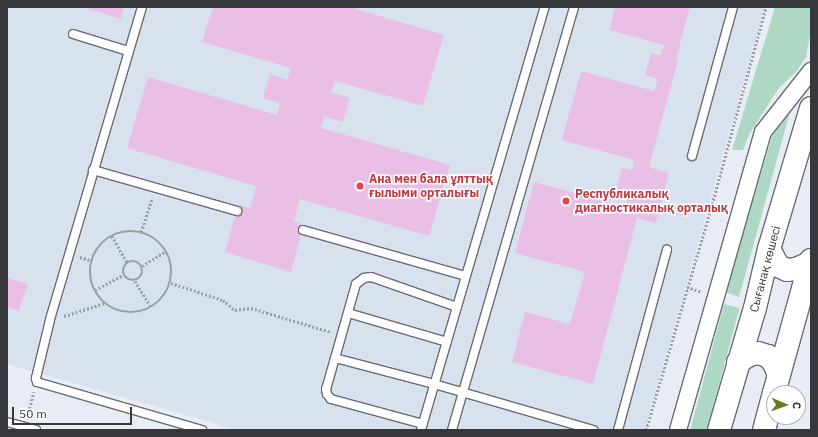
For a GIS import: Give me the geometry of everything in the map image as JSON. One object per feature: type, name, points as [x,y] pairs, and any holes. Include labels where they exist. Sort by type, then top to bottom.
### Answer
[{"type":"main road","name":"Сығанақ көшесі","points":[[719,430],[755,308],[769,249],[811,108]]},
{"type":"main road","points":[[769,249],[778,266],[787,270],[796,269],[811,262]]},
{"type":"main road","points":[[777,385],[811,262]]},
{"type":"main road","points":[[738,362],[749,355],[758,353],[768,356],[774,363],[776,385]]},
{"type":"street","points":[[678,430],[763,132],[811,70]]},
{"type":"lane","points":[[142,7],[50,320],[36,372],[37,382],[202,430]]},
{"type":"lane","points":[[457,308],[370,277],[364,278],[356,284],[334,358],[326,389],[327,394],[331,399],[422,427],[434,384],[447,342],[457,308],[466,276],[545,7]]},
{"type":"lane","points":[[452,430],[574,7]]},
{"type":"lane","points":[[692,156],[732,7]]},
{"type":"lane","points":[[73,34],[128,51]]},
{"type":"lane","points":[[93,170],[237,211]]},
{"type":"lane","points":[[303,230],[466,276]]},
{"type":"lane","points":[[618,430],[667,250]]},
{"type":"lane","points":[[348,313],[447,342]]},
{"type":"lane","points":[[334,358],[463,392],[593,430]]},
{"type":"lane","points":[[7,422],[36,430]]},
{"type":"path","points":[[646,430],[766,7]]},
{"type":"path","points":[[142,232],[155,188]]},
{"type":"path","points":[[126,232],[142,232],[156,239],[166,251],[172,267],[171,282],[164,297],[144,311],[120,311],[105,303],[95,290],[92,281],[92,261],[100,247],[112,236],[126,232]]},
{"type":"path","points":[[112,236],[126,262]]},
{"type":"path","points":[[142,266],[166,251]]},
{"type":"path","points":[[135,260],[142,266],[142,275],[135,281],[130,281],[123,275],[123,266],[126,262],[135,260]]},
{"type":"path","points":[[95,290],[123,275]]},
{"type":"path","points":[[135,281],[151,307]]},
{"type":"path","points":[[171,282],[223,300],[235,310],[252,308],[342,335]]},
{"type":"path","points":[[687,287],[703,292]]},
{"type":"path","points":[[50,320],[105,303]]},
{"type":"path","points":[[24,427],[37,382]]},
{"type":"shaded area","name":"Ана мен бала ұлттық ғылыми орталығы","points":[[7,7],[765,7],[645,430],[238,430],[7,364]]},
{"type":"green space","points":[[775,7],[811,7],[811,29],[806,57],[796,72],[778,89],[749,135],[743,150],[732,150]]},
{"type":"green space","points":[[790,112],[739,297],[725,292],[772,137]]},
{"type":"green space","points":[[724,304],[739,308],[707,430],[690,430]]},
{"type":"building","points":[[83,7],[124,7],[121,19]]},
{"type":"building","points":[[213,7],[356,7],[356,9],[444,35],[423,106],[335,81],[331,92],[350,98],[343,122],[324,116],[321,128],[450,165],[429,236],[300,199],[294,221],[304,225],[291,272],[225,252],[238,205],[250,208],[256,186],[127,148],[148,77],[277,115],[280,103],[263,98],[270,74],[287,80],[291,68],[202,42]]},
{"type":"building","name":"Республикалық диагностикалық орталық","points":[[615,7],[690,7],[676,59],[678,60],[649,167],[669,173],[656,223],[637,218],[593,384],[512,362],[525,312],[570,324],[585,272],[515,253],[534,182],[625,207],[629,195],[616,191],[622,168],[632,170],[634,160],[562,140],[581,71],[654,91],[658,79],[645,75],[651,53],[661,55],[664,45],[609,30]]},
{"type":"building","points":[[7,278],[28,284],[19,311],[7,307]]},
{"type":"place","name":"Ана мен бала ұлттық ғылыми орталығы","points":[[360,186]]},
{"type":"place","name":"Республикалық диагностикалық орталық","points":[[566,201]]}]
